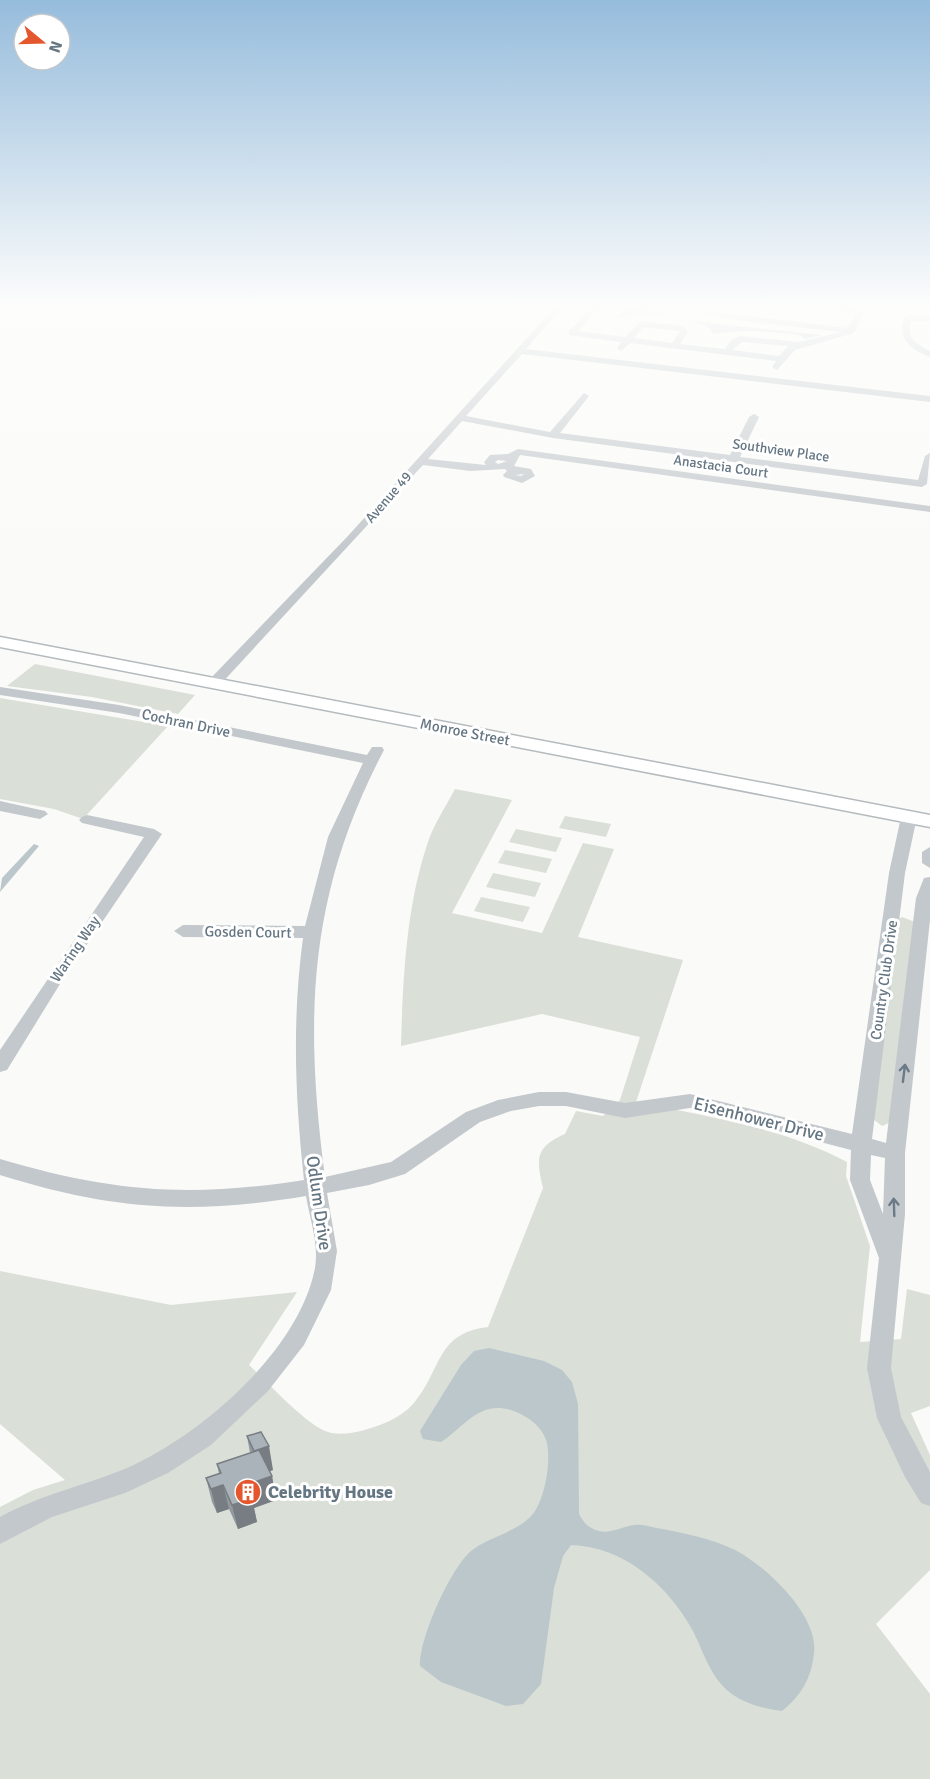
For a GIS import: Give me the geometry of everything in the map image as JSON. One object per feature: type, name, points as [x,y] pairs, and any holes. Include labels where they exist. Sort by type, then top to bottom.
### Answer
[{"type":"main road","name":"Monroe Street","points":[[0,642],[930,821]]},
{"type":"street","name":"Avenue 49","points":[[214,683],[351,539],[483,391]]},
{"type":"street","points":[[887,391],[930,399]]},
{"type":"street","points":[[911,391],[930,394]]},
{"type":"street","points":[[553,435],[584,396]]},
{"type":"street","points":[[734,459],[753,417]]},
{"type":"street","name":"Southview Place","points":[[459,418],[553,435],[922,484],[930,456]]},
{"type":"street","name":"Anastacia Court","points":[[423,457],[483,469],[491,464],[510,465],[518,452],[930,509]]},
{"type":"street","name":"Cochran Drive","points":[[0,690],[374,755]]},
{"type":"street","name":"Odlum Drive","points":[[0,1531],[47,1506],[112,1486],[161,1464],[204,1436],[258,1384],[282,1355],[303,1324],[322,1283],[327,1266],[308,1123],[304,1049],[307,978],[321,886],[333,841],[374,755]]},
{"type":"street","points":[[0,806],[40,814]]},
{"type":"street","name":"Country Club Drive","points":[[891,1260],[860,1180],[861,1144],[896,893],[896,872],[903,854],[909,817]]},
{"type":"street","name":"Waring Way","points":[[0,1065],[63,966],[154,834],[87,820]]},
{"type":"street","points":[[930,852],[930,863]]},
{"type":"street","name":"Country Club Drive","points":[[930,882],[924,898],[895,1154],[891,1260],[879,1368],[890,1418],[914,1469],[930,1494]]},
{"type":"street","name":"Gosden Court","points":[[183,931],[313,933]]},
{"type":"street","name":"Eisenhower Drive","points":[[0,1167],[79,1189],[151,1200],[219,1199],[316,1186],[398,1168],[416,1158],[472,1117],[508,1105],[542,1099],[577,1100],[634,1111],[672,1101],[690,1101],[895,1154]]},
{"type":"shaded area","points":[[35,664],[195,695],[178,714],[92,697],[7,686]]},
{"type":"shaded area","points":[[0,698],[168,726],[83,819],[54,809],[0,799]]},
{"type":"shaded area","points":[[455,789],[512,800],[452,913],[542,933],[583,843],[614,849],[578,937],[683,960],[636,1102],[744,1124],[797,1140],[847,1162],[846,1176],[870,1246],[860,1342],[901,1339],[907,1289],[930,1295],[930,1406],[911,1413],[930,1455],[930,1570],[876,1624],[930,1694],[930,1779],[0,1779],[0,1507],[33,1490],[65,1480],[0,1424],[0,1271],[171,1305],[297,1292],[249,1365],[312,1424],[336,1434],[361,1431],[402,1414],[422,1391],[449,1345],[458,1337],[471,1331],[488,1327],[543,1188],[539,1162],[543,1149],[565,1134],[576,1111],[603,1116],[620,1100],[640,1037],[542,1014],[401,1046],[407,943],[415,892],[431,835]]},
{"type":"shaded area","points":[[565,816],[611,824],[606,837],[559,828]]},
{"type":"shaded area","points":[[516,829],[562,838],[556,852],[509,842]]},
{"type":"shaded area","points":[[34,844],[39,846],[0,892],[2,878]]},
{"type":"shaded area","points":[[505,850],[552,859],[546,873],[498,863]]},
{"type":"shaded area","points":[[493,873],[541,883],[535,897],[486,887]]},
{"type":"shaded area","points":[[481,897],[530,907],[523,922],[474,911]]},
{"type":"shaded area","points":[[902,917],[915,922],[891,1122],[882,1126],[873,1119],[899,919]]},
{"type":"shaded area","points":[[489,1348],[544,1361],[562,1370],[572,1382],[578,1404],[579,1514],[587,1525],[604,1532],[641,1525],[689,1534],[716,1542],[746,1556],[774,1578],[787,1592],[808,1623],[813,1638],[814,1653],[808,1678],[795,1699],[782,1711],[753,1705],[727,1690],[711,1670],[683,1614],[658,1584],[626,1561],[590,1547],[571,1545],[563,1556],[554,1588],[541,1684],[523,1704],[506,1706],[441,1682],[420,1666],[430,1622],[454,1573],[471,1551],[519,1526],[533,1514],[541,1499],[546,1480],[548,1451],[544,1435],[532,1421],[516,1412],[497,1408],[482,1411],[441,1442],[423,1439],[420,1431],[461,1365],[474,1351]]},
{"type":"building","points":[[261,1432],[269,1446],[254,1451],[247,1436]]},
{"type":"building","points":[[259,1450],[272,1476],[246,1485],[252,1499],[232,1505],[223,1485],[211,1489],[206,1478],[221,1473],[217,1464]]},
{"type":"place","name":"Celebrity House","points":[[248,1492]]}]
